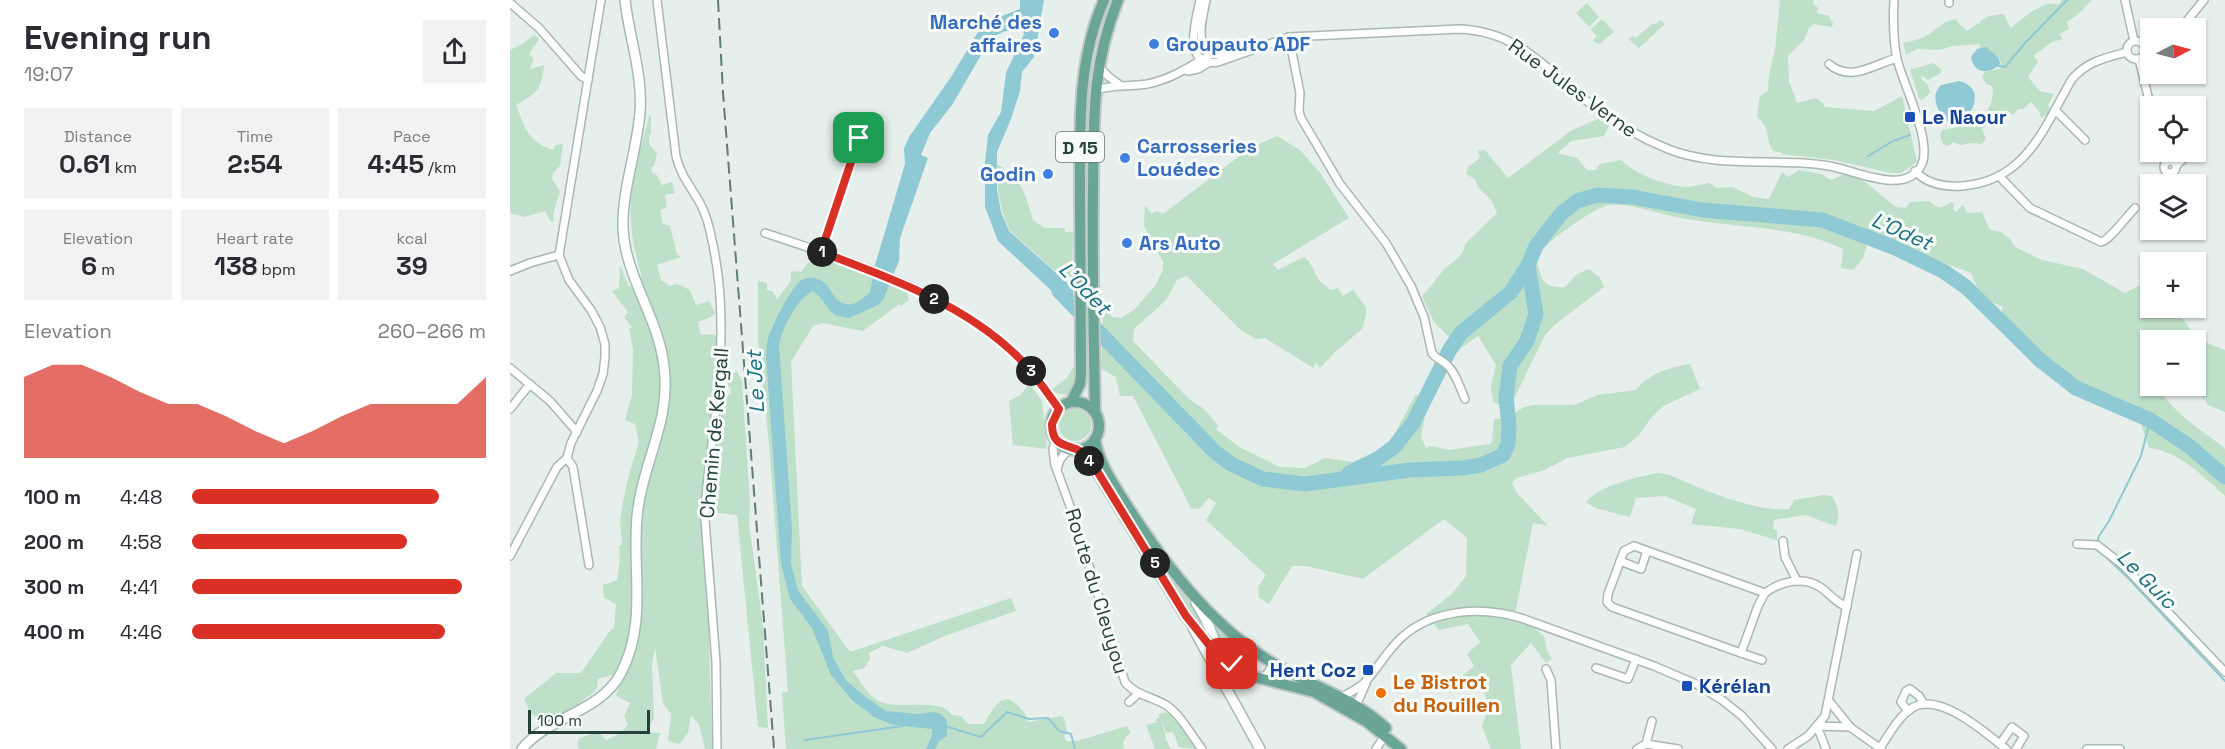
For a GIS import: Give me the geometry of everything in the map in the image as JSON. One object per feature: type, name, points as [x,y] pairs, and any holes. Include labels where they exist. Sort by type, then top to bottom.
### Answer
[{"type":"main road","points":[[522,749],[544,730],[586,708],[610,688],[626,663],[637,616],[637,514],[640,495],[663,419],[666,395],[662,351],[651,316],[629,263],[624,234],[624,200],[640,111],[639,81],[620,0]]},
{"type":"main road","points":[[625,0],[628,27]]},
{"type":"main road","name":"D 15","points":[[1071,402],[1081,380],[1082,91],[1088,50],[1104,0]]},
{"type":"main road","name":"D 15","points":[[1095,412],[1093,312],[1095,90],[1098,66],[1118,0]]},
{"type":"main road","points":[[1230,693],[1221,656],[1205,617],[1143,530],[1100,458],[1095,439],[1099,425],[1095,412],[1086,405],[1071,402],[1059,409],[1052,424],[1056,439],[1072,449],[1098,472],[1186,616],[1260,749]]},
{"type":"main road","points":[[1072,449],[1087,446],[1095,439]]},
{"type":"main road","points":[[1184,585],[1233,635],[1274,664],[1357,706],[1403,749]]},
{"type":"main road","points":[[1186,616],[1221,656],[1241,671],[1260,679],[1314,692],[1387,733]]},
{"type":"street","points":[[510,556],[557,467],[567,458],[601,380],[605,362],[605,344],[596,318],[569,280],[559,255],[602,0]]},
{"type":"street","name":"Chemin de Kergall","points":[[657,0],[676,156],[680,170],[706,216],[720,284],[722,356],[705,520],[716,662],[717,749]]},
{"type":"street","points":[[1200,0],[1193,43],[1196,52],[1207,61]]},
{"type":"street","points":[[1206,0],[1200,36],[1205,47],[1214,54],[1228,57]]},
{"type":"street","points":[[1894,0],[1894,36],[1897,58],[1923,144],[1923,161],[1915,171],[1927,180],[1946,186],[1976,184],[1999,176],[2026,157],[2072,79],[2086,65],[2127,52]]},
{"type":"street","points":[[2125,0],[2134,41]]},
{"type":"street","points":[[2189,18],[2204,0]]},
{"type":"street","points":[[510,3],[539,28],[581,76],[588,80]]},
{"type":"street","name":"Rue Jules Verne","points":[[1207,61],[1218,62],[1289,37],[1459,29],[1479,31],[1503,38],[1524,48],[1607,116],[1634,133],[1672,150],[1719,160],[1808,163],[1895,181],[1915,171]]},
{"type":"street","points":[[1289,37],[1300,93],[1301,118],[1340,184],[1386,243],[1408,280],[1424,317],[1429,347],[1435,357],[1444,363],[1454,375],[1465,399]]},
{"type":"street","points":[[2140,42],[2134,41],[2128,45],[2127,52],[2131,58],[2139,59],[2148,96]]},
{"type":"street","name":"Rue Jules Verne","points":[[1095,90],[1120,85],[1144,84],[1186,71],[1207,61],[1214,54]]},
{"type":"street","points":[[1829,64],[1836,70],[1859,72],[1897,58]]},
{"type":"street","points":[[1098,66],[1120,85]]},
{"type":"street","points":[[2055,110],[2085,140]]},
{"type":"street","points":[[821,252],[859,138]]},
{"type":"street","points":[[2176,165],[2172,161],[2166,163],[2164,169],[2174,172],[2179,162]]},
{"type":"street","points":[[1999,176],[2030,208],[2101,242],[2109,239],[2135,208]]},
{"type":"street","points":[[765,233],[893,279],[930,297],[991,333],[1025,364],[1059,409]]},
{"type":"street","points":[[510,271],[559,255]]},
{"type":"street","points":[[510,368],[555,406],[577,432]]},
{"type":"street","points":[[510,409],[530,384]]},
{"type":"street","name":"Route du Cleuyou","points":[[1056,439],[1053,455],[1057,470],[1074,517],[1125,682],[1130,688],[1171,709],[1202,749]]},
{"type":"street","points":[[1057,470],[1060,460],[1072,449]]},
{"type":"street","points":[[567,458],[573,467],[589,565]]},
{"type":"street","points":[[1783,541],[1785,557],[1797,581]]},
{"type":"street","points":[[2077,544],[2102,548],[2124,566],[2225,672]]},
{"type":"street","points":[[1762,660],[1609,605],[1608,594],[1624,551],[1630,546],[1765,593]]},
{"type":"street","points":[[1620,561],[1641,569],[1647,551]]},
{"type":"street","points":[[1782,749],[1790,748],[1808,736],[1825,716],[1857,554]]},
{"type":"street","points":[[1741,653],[1758,606],[1765,593],[1773,588],[1797,581],[1810,582],[1847,608]]},
{"type":"street","points":[[1342,697],[1366,680],[1395,644],[1413,629],[1444,616],[1473,611],[1512,615],[1682,677],[1712,693],[1742,716],[1772,749]]},
{"type":"street","points":[[1596,668],[1628,679],[1636,659]]},
{"type":"street","points":[[1260,679],[1274,664]]},
{"type":"street","points":[[1546,669],[1551,680],[1556,749]]},
{"type":"street","points":[[1314,692],[1353,708],[1357,706],[1366,680]]},
{"type":"street","points":[[1908,711],[1901,702],[1906,691],[1910,689],[1919,696],[1924,704]]},
{"type":"street","points":[[1129,702],[1139,693]]},
{"type":"street","points":[[1829,701],[1850,727],[1880,749],[1901,718],[1908,711],[1924,704],[1936,704],[1952,710],[2003,747],[2012,727],[2024,736],[2016,749]]},
{"type":"street","points":[[1646,744],[1652,721]]},
{"type":"street","points":[[1817,726],[1850,727]]},
{"type":"street","points":[[1817,726],[1826,749]]},
{"type":"street","points":[[1376,749],[1387,733]]},
{"type":"street","points":[[1762,740],[1765,749]]},
{"type":"street","points":[[1637,749],[1646,744],[1678,749]]},
{"type":"street","points":[[2087,749],[2120,749]]},
{"type":"green space","points":[[1780,0],[1814,0],[1813,4],[1818,8],[1817,13],[1829,16],[1833,23],[1832,27],[1814,24],[1809,28],[1804,40],[1788,56],[1789,81],[1797,103],[1816,98],[1825,107],[1874,111],[1902,96],[1917,162],[1901,173],[1890,173],[1834,160],[1781,154],[1781,152],[1773,151],[1765,126],[1757,117],[1760,96],[1768,91]]},
{"type":"green space","points":[[2062,0],[2091,0],[2082,11],[2067,22],[2069,29],[2059,34],[2063,39],[2052,42],[2034,55],[2038,62],[2028,77],[2040,91],[2054,94],[2048,105],[2050,108],[2048,115],[2041,118],[2039,111],[2031,102],[2023,109],[2018,109],[2013,115],[2006,110],[1996,115],[1982,129],[1986,139],[1982,144],[1960,145],[1954,142],[1948,146],[1943,144],[1940,135],[1942,130],[1964,126],[1974,127],[1985,114],[1991,103],[1993,92],[1992,86],[1986,84],[1982,77],[1985,72],[2001,68],[2000,58],[1980,48],[1979,44],[1953,46],[1939,50],[1917,49],[1906,55],[1903,43],[1924,37],[1955,19],[1967,31],[1978,23],[1980,25],[1980,21],[1989,16],[2004,14],[2010,28],[2040,7],[2052,3],[2059,4]]},
{"type":"green space","points":[[1587,3],[1599,17],[1589,27],[1576,13]]},
{"type":"green space","points":[[1602,19],[1614,32],[1600,44],[1594,42],[1593,40],[1597,37],[1591,29]]},
{"type":"green space","points":[[1661,20],[1665,24],[1639,48],[1629,39],[1633,36],[1636,38],[1652,24]]},
{"type":"green space","points":[[534,35],[539,39],[529,54],[534,59],[530,69],[544,65],[542,80],[540,86],[529,98],[516,105],[528,133],[538,143],[553,150],[556,145],[563,144],[560,166],[553,173],[552,179],[560,191],[553,214],[554,221],[551,222],[545,211],[525,217],[512,214],[510,211],[510,50]]},
{"type":"green space","points":[[1933,63],[1941,69],[1941,73],[1928,80],[1922,76],[1921,79],[1928,85],[1930,93],[1922,100],[1919,98],[1910,70]]},
{"type":"green space","points":[[649,116],[651,116],[651,135],[649,135],[649,144],[657,153],[654,166],[651,168],[652,173],[657,175],[662,185],[672,182],[675,193],[665,195],[667,207],[660,210],[663,224],[670,226],[677,254],[681,257],[657,265],[661,280],[670,286],[677,284],[690,290],[696,305],[709,301],[715,313],[698,322],[701,335],[716,336],[723,365],[722,385],[730,396],[731,389],[727,384],[731,376],[737,371],[742,381],[750,502],[749,523],[763,626],[768,728],[758,727],[737,515],[709,512],[715,587],[708,596],[712,749],[705,749],[699,725],[691,715],[688,733],[679,744],[668,741],[671,714],[663,704],[655,647],[652,665],[654,718],[646,732],[660,733],[656,749],[579,749],[577,744],[579,739],[598,731],[606,740],[621,733],[628,725],[624,716],[630,703],[616,696],[620,682],[611,675],[598,679],[597,688],[593,693],[564,715],[549,715],[540,719],[531,714],[524,699],[556,673],[581,673],[614,628],[616,604],[604,598],[603,585],[617,580],[619,546],[622,544],[620,521],[623,502],[639,442],[635,424],[625,420],[632,395],[633,350],[629,328],[632,328],[624,317],[628,312],[612,291],[619,288],[620,265],[629,287],[642,278],[632,237],[631,196]]},
{"type":"green space","points":[[1600,118],[1609,126],[1604,136],[1571,141],[1558,153],[1577,158],[1587,170],[1596,170],[1600,164],[1621,160],[1643,175],[1668,184],[1692,187],[1709,183],[1717,188],[1733,187],[1753,197],[1769,199],[1782,172],[1788,177],[1799,170],[1821,174],[1831,180],[1845,174],[1864,181],[1896,207],[1906,208],[1910,202],[1930,201],[1940,207],[1951,202],[1956,212],[1963,205],[1968,213],[1982,212],[1990,230],[2001,232],[2010,239],[2015,247],[2042,260],[2083,269],[2125,293],[2140,285],[2140,318],[2182,318],[2191,330],[2140,330],[2140,396],[2164,396],[2184,417],[2225,449],[2225,496],[2181,459],[2149,448],[2136,408],[2074,386],[2045,361],[2002,316],[2002,306],[1982,294],[1971,273],[1902,247],[1871,231],[1863,258],[1853,270],[1841,268],[1843,249],[1804,235],[1681,218],[1636,207],[1609,205],[1603,207],[1585,216],[1556,237],[1544,248],[1537,260],[1544,281],[1552,286],[1565,287],[1577,274],[1589,269],[1600,278],[1604,287],[1545,335],[1512,403],[1499,405],[1493,401],[1491,386],[1496,365],[1478,336],[1460,349],[1449,364],[1438,355],[1449,337],[1434,322],[1422,296],[1444,269],[1459,257],[1465,244],[1497,213],[1491,200],[1478,187],[1475,179],[1466,174],[1468,167],[1480,158],[1478,151],[1485,150],[1508,178],[1572,130]]},
{"type":"green space","points":[[1277,136],[1300,150],[1321,174],[1349,218],[1273,264],[1278,270],[1304,257],[1309,261],[1319,280],[1330,290],[1338,288],[1343,296],[1353,290],[1366,307],[1362,329],[1320,368],[1316,362],[1313,368],[1265,338],[1256,339],[1241,330],[1187,276],[1177,280],[1166,300],[1134,329],[1133,341],[1189,399],[1204,409],[1218,425],[1216,429],[1239,447],[1280,467],[1305,468],[1325,458],[1352,462],[1388,446],[1416,394],[1428,400],[1421,437],[1426,448],[1431,446],[1449,450],[1490,444],[1494,419],[1507,418],[1524,407],[1575,405],[1597,395],[1636,390],[1653,376],[1675,367],[1690,364],[1700,389],[1663,406],[1639,435],[1625,447],[1567,458],[1545,470],[1516,478],[1512,483],[1517,493],[1548,526],[1533,523],[1514,619],[1528,623],[1544,636],[1547,651],[1552,659],[1546,663],[1531,643],[1511,665],[1521,749],[1491,749],[1482,726],[1489,708],[1481,682],[1469,691],[1460,678],[1474,666],[1467,654],[1480,642],[1468,624],[1439,630],[1426,614],[1451,595],[1466,576],[1467,538],[1444,519],[1363,579],[1306,566],[1292,566],[1269,604],[1259,598],[1258,587],[1266,575],[1206,520],[1216,503],[1209,498],[1199,509],[1191,508],[1133,396],[1120,396],[1116,377],[1101,369],[1103,311],[1108,312],[1112,317],[1121,318],[1134,310],[1155,286],[1163,270],[1163,262],[1144,226],[1145,205],[1151,213],[1158,211],[1163,214],[1250,148]]},
{"type":"green space","points":[[997,164],[1006,170],[1022,188],[1033,220],[1045,228],[1065,228],[1065,232],[1073,232],[1072,285],[1056,272],[1059,268],[1055,271],[1009,230],[998,190]]},
{"type":"green space","points":[[814,256],[885,281],[907,292],[909,300],[901,306],[898,305],[863,331],[822,323],[813,326],[791,362],[802,586],[850,652],[1011,598],[1016,611],[947,635],[907,653],[883,646],[869,653],[870,659],[864,668],[853,671],[876,700],[899,705],[939,706],[952,715],[961,716],[968,724],[984,724],[996,705],[1005,699],[1020,707],[1028,722],[1062,716],[1067,733],[1064,736],[1066,741],[1077,741],[1127,726],[1131,733],[1124,739],[1124,749],[786,749],[782,693],[788,691],[769,445],[758,339],[758,281],[767,283],[767,290],[773,292],[777,299],[791,281],[791,272],[801,272]]},
{"type":"green space","points":[[2206,342],[2225,350],[2225,412],[2208,405],[2203,396],[2206,396]]},
{"type":"green space","points":[[1073,367],[1076,368],[1075,380],[1067,395],[1051,390],[1067,378]]},
{"type":"green space","points":[[1029,383],[1042,401],[1047,449],[1013,445],[1009,401],[1021,395]]},
{"type":"green space","points":[[1075,409],[1087,413],[1091,425],[1087,437],[1075,441],[1063,437],[1059,425],[1063,413]]},
{"type":"green space","points":[[1657,473],[1671,476],[1728,498],[1767,508],[1789,509],[1794,500],[1824,495],[1832,496],[1838,511],[1836,526],[1805,515],[1774,520],[1773,529],[1777,530],[1777,540],[1739,529],[1691,524],[1696,509],[1665,496],[1636,498],[1630,517],[1595,508],[1586,502],[1609,486]]},
{"type":"green space","points":[[1165,572],[1201,615],[1211,640],[1199,627]]},
{"type":"green space","points":[[1209,617],[1258,658],[1257,660],[1242,657],[1237,662],[1222,652]]},
{"type":"green space","points":[[1170,712],[1196,749],[1179,747],[1173,732],[1166,733],[1161,719],[1165,738],[1171,749],[1155,749],[1146,725],[1157,722],[1156,719],[1160,717],[1158,714]]},
{"type":"water","points":[[1020,0],[1044,0],[1034,57],[1022,72],[1020,91],[997,152],[997,189],[1001,212],[1009,231],[1073,288],[1072,315],[1053,292],[998,241],[985,207],[985,162],[988,135],[1001,112],[1006,73],[1024,34],[1022,26],[991,38],[952,105],[930,133],[921,155],[928,158],[900,238],[899,261],[883,300],[878,305],[849,318],[837,316],[831,312],[813,291],[801,301],[791,315],[779,345],[792,529],[791,564],[798,590],[828,631],[833,657],[845,679],[863,695],[886,711],[918,714],[933,712],[941,714],[947,721],[947,736],[939,741],[935,749],[926,749],[932,729],[893,725],[874,717],[852,700],[831,675],[812,628],[790,599],[781,564],[766,357],[767,343],[782,308],[791,292],[802,280],[811,278],[822,281],[837,299],[849,305],[870,292],[875,265],[905,164],[904,148],[909,137],[951,77],[978,32],[989,21],[1020,9]]},
{"type":"water","points":[[1986,47],[1999,58],[2000,64],[1992,70],[1978,70],[1972,63],[1971,57],[1977,49]]},
{"type":"water","points":[[1959,81],[1973,90],[1975,97],[1971,111],[1960,122],[1953,125],[1937,107],[1936,95],[1941,85]]},
{"type":"waterway","points":[[1998,66],[2005,67],[2067,0]]},
{"type":"waterway","points":[[1868,156],[1893,141],[1910,135]]},
{"type":"waterway","name":"L'Odet","points":[[1059,291],[1215,452],[1231,464],[1263,479],[1305,484],[1410,470],[1463,468],[1481,465],[1503,455],[1508,444],[1506,396],[1510,366],[1527,341],[1536,314],[1528,265],[1536,246],[1561,214],[1577,201],[1597,195],[1632,197],[1702,210],[1822,220],[1893,247],[1943,271],[1966,287],[2040,360],[2076,388],[2150,420],[2189,446],[2225,477]]},
{"type":"waterway","name":"L'Odet","points":[[1349,473],[1376,460],[1394,447],[1413,423],[1450,349],[1461,333],[1511,292],[1528,265]]},
{"type":"waterway","name":"Le Guic","points":[[2150,420],[2141,456],[2109,521],[2099,536],[2095,549],[2129,579],[2225,681]]},
{"type":"waterway","points":[[945,726],[981,737],[1007,712],[1029,719],[1048,718],[1059,731],[1071,734],[1075,749]]},
{"type":"waterway","points":[[805,740],[903,726]]},
{"type":"railway","points":[[718,0],[723,93],[774,749]]},
{"type":"place","name":"Marché des affaires","points":[[1054,33]]},
{"type":"place","name":"Groupauto ADF","points":[[1154,44]]},
{"type":"place","name":"Le Naour","points":[[1910,117]]},
{"type":"place","name":"Carrosseries Louédec","points":[[1125,158]]},
{"type":"place","name":"Godin","points":[[1048,174]]},
{"type":"place","name":"Ars Auto","points":[[1127,243]]},
{"type":"place","name":"Hent Coz","points":[[1368,670]]},
{"type":"place","name":"Kérélan","points":[[1687,686]]},
{"type":"place","name":"Le Bistrot du Rouillen","points":[[1381,693]]},
{"type":"route","points":[[859,138],[821,252],[921,292],[985,329],[1018,357],[1059,409],[1055,413],[1052,424],[1056,439],[1064,446],[1076,449],[1094,466],[1186,616],[1210,646],[1232,664]]},
{"type":"water label","name":"Le Jet","points":[[755,382]]}]
